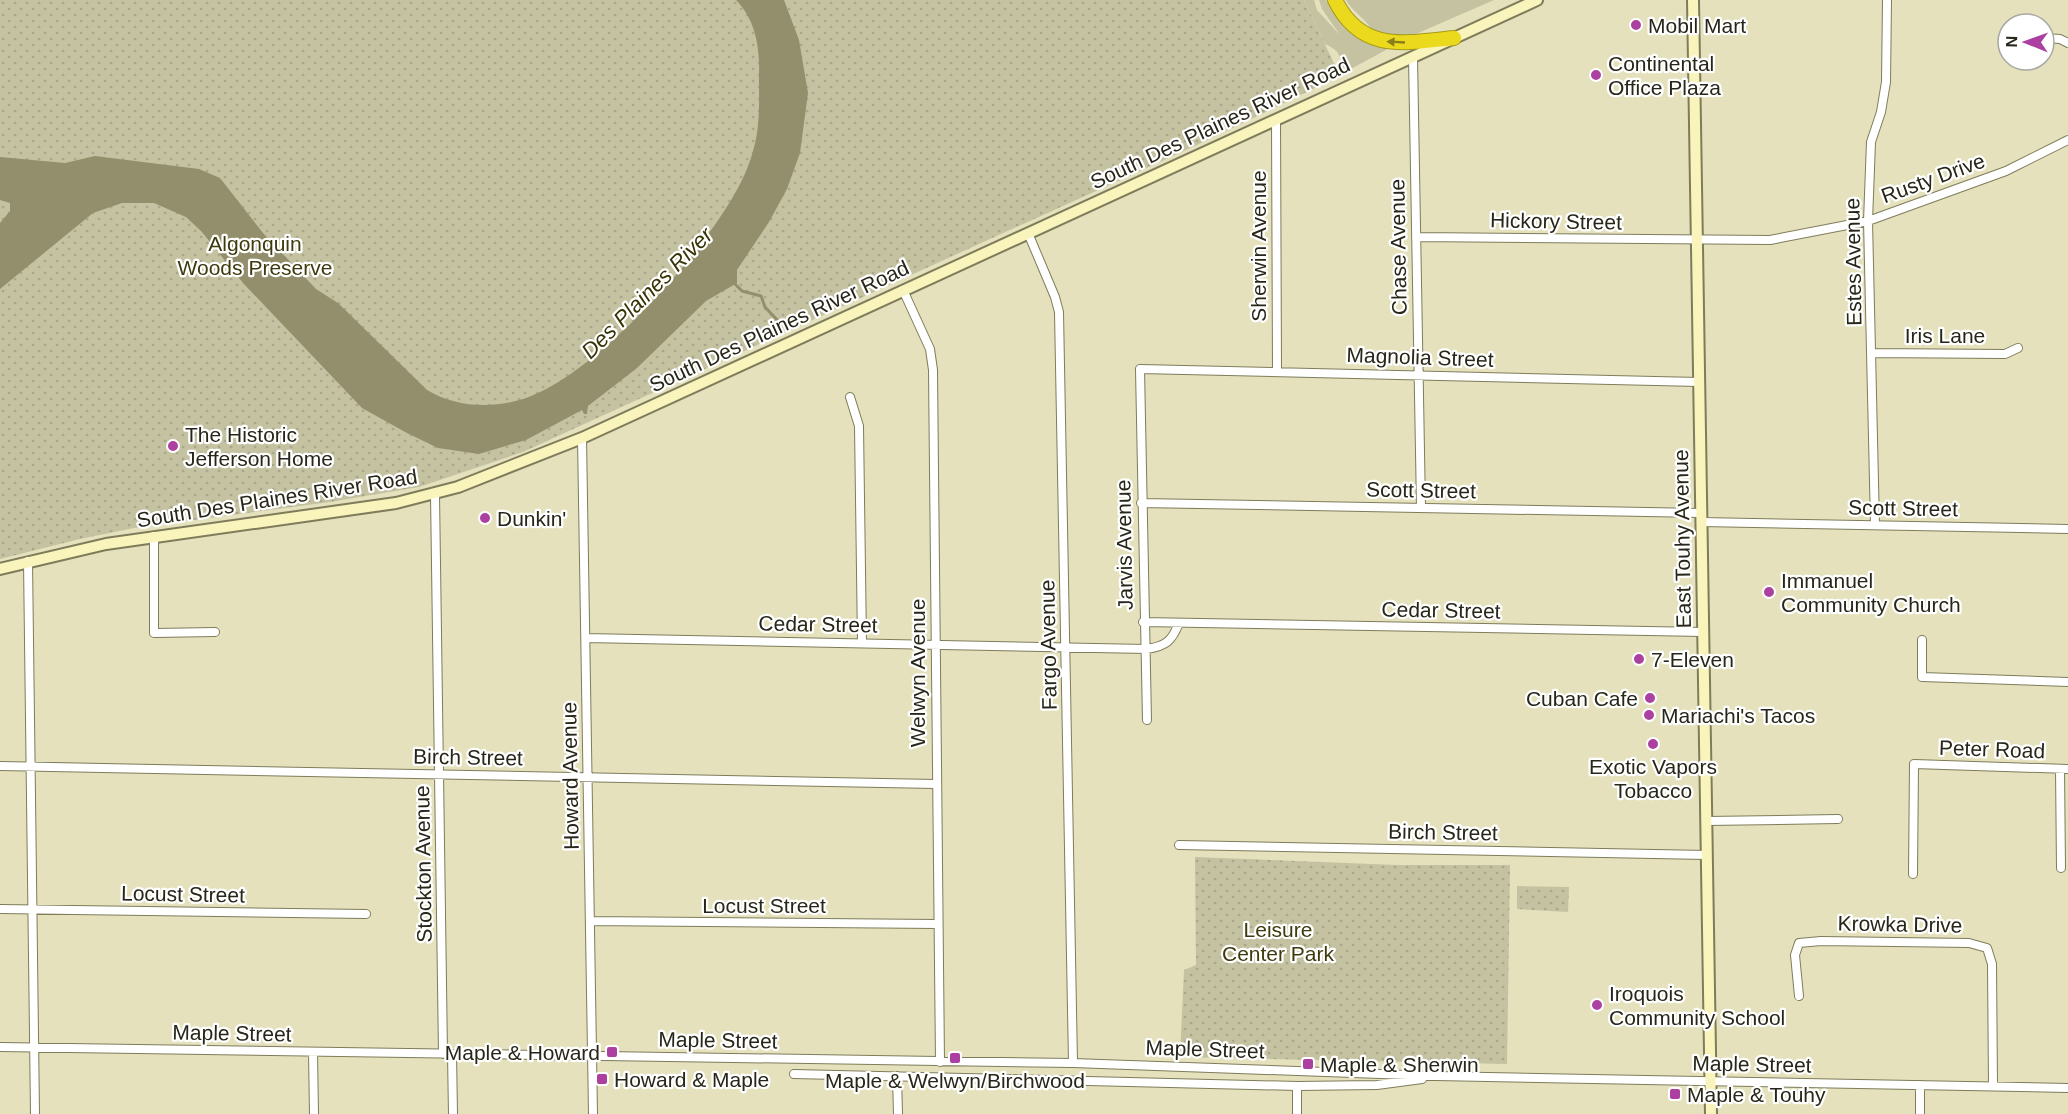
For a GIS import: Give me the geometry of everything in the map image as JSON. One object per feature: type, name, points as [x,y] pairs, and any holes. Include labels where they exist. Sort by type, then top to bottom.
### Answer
[{"type":"highway","points":[[1335,0],[1352,25],[1369,37],[1401,43],[1454,38]]},
{"type":"main road","name":"South Des Plaines River Road","points":[[0,569],[28,561],[154,536],[369,508],[458,487],[582,438],[1537,0]]},
{"type":"main road","name":"East Touhy Avenue","points":[[1693,0],[1711,1114]]},
{"type":"street","name":"Estes Avenue","points":[[1875,525],[1868,220],[1871,142],[1881,112],[1886,82],[1887,0]]},
{"type":"street","name":"Chase Avenue","points":[[1413,57],[1421,508]]},
{"type":"street","name":"Sherwin Avenue","points":[[1276,120],[1277,371]]},
{"type":"street","name":"Rusty Drive","points":[[1696,240],[1770,240],[1868,220],[1997,175],[2068,140]]},
{"type":"street","name":"Fargo Avenue","points":[[1028,233],[1059,312],[1073,1063]]},
{"type":"street","name":"Hickory Street","points":[[1416,237],[1696,240]]},
{"type":"street","name":"Welwyn Avenue","points":[[903,290],[930,349],[933,370],[940,1062]]},
{"type":"street","name":"Iris Lane","points":[[1872,353],[2005,354],[2018,348]]},
{"type":"street","name":"Magnolia Street","points":[[1140,369],[1699,381]]},
{"type":"street","name":"Jarvis Avenue","points":[[1140,369],[1143,622],[1147,649],[1147,720]]},
{"type":"street","points":[[850,397],[859,426],[862,643]]},
{"type":"street","name":"Howard Avenue","points":[[582,438],[593,1114]]},
{"type":"street","name":"Stockton Avenue","points":[[435,494],[443,1054]]},
{"type":"street","name":"Scott Street","points":[[1141,503],[1421,508],[1875,525],[2068,529]]},
{"type":"street","points":[[154,536],[154,633],[215,632]]},
{"type":"street","points":[[28,561],[35,1114]]},
{"type":"street","name":"Cedar Street","points":[[1143,622],[1703,632]]},
{"type":"street","name":"Cedar Street","points":[[586,638],[1147,649],[1164,646],[1173,638],[1179,622]]},
{"type":"street","points":[[1922,640],[1922,677],[2068,682]]},
{"type":"street","name":"Peter Road","points":[[1913,874],[1914,764],[2064,769]]},
{"type":"street","name":"Birch Street","points":[[0,766],[936,784]]},
{"type":"street","points":[[2061,868],[2064,769]]},
{"type":"street","points":[[1706,821],[1838,819]]},
{"type":"street","name":"Birch Street","points":[[1179,845],[1707,855]]},
{"type":"street","name":"Locust Street","points":[[0,909],[366,914]]},
{"type":"street","name":"Locust Street","points":[[590,921],[938,924]]},
{"type":"street","name":"Krowka Drive","points":[[1799,996],[1795,956],[1799,943],[1821,941],[1969,943],[1987,948],[1992,964],[1992,1086]]},
{"type":"street","name":"Maple Street","points":[[0,1047],[1073,1063],[1436,1076],[2068,1088]]},
{"type":"street","points":[[313,1052],[314,1114]]},
{"type":"street","points":[[452,1054],[453,1114]]},
{"type":"street","name":"Maple Street","points":[[794,1074],[1297,1086],[1377,1085],[1436,1076]]},
{"type":"street","points":[[897,1076],[898,1114]]},
{"type":"street","points":[[1920,1085],[1920,1114]]},
{"type":"street","points":[[1297,1086],[1297,1114]]},
{"type":"green space","name":"Algonquin Woods Preserve","points":[[0,0],[1304,0],[1340,76],[1194,146],[523,452],[419,487],[330,502],[134,528],[0,559]]},
{"type":"green space","points":[[1304,0],[1314,0],[1317,10],[1340,35],[1322,9],[1319,0],[1326,0],[1344,27],[1387,46],[1386,50],[1251,119],[1021,225],[1038,211],[1337,71],[1341,66],[1339,55],[1325,44]]},
{"type":"green space","points":[[1346,0],[1494,0],[1416,34],[1405,36],[1373,34]]},
{"type":"green space","name":"Leisure Center Park","points":[[1195,857],[1397,865],[1510,865],[1507,1064],[1180,1057],[1184,970],[1196,965]]},
{"type":"green space","points":[[1517,886],[1569,887],[1568,912],[1517,909]]},
{"type":"shaded area","points":[[736,0],[784,0],[799,40],[808,93],[800,153],[787,189],[769,222],[737,270],[737,283],[706,301],[637,368],[588,406],[587,414],[584,414],[582,410],[526,440],[479,454],[438,448],[362,408],[243,283],[202,232],[186,217],[154,203],[122,203],[93,213],[0,289],[0,223],[10,211],[10,203],[0,200],[0,157],[65,163],[95,156],[199,169],[220,178],[263,233],[316,289],[338,303],[427,390],[449,400],[474,405],[498,404],[523,399],[553,385],[619,335],[683,267],[732,198],[752,156],[759,112],[759,65],[755,35],[748,16]]},
{"type":"waterway","points":[[732,281],[742,291],[761,296],[765,307],[780,323]]},
{"type":"place","name":"Mobil Mart","points":[[1636,25]]},
{"type":"place","name":"Continental Office Plaza","points":[[1596,75]]},
{"type":"place","name":"The Historic Jefferson Home","points":[[173,446]]},
{"type":"place","name":"Dunkin'","points":[[485,518]]},
{"type":"place","name":"Immanuel Community Church","points":[[1769,592]]},
{"type":"place","name":"7-Eleven","points":[[1639,659]]},
{"type":"place","name":"Cuban Cafe","points":[[1650,698]]},
{"type":"place","name":"Mariachi's Tacos","points":[[1649,715]]},
{"type":"place","name":"Exotic Vapors Tobacco","points":[[1653,744]]},
{"type":"place","name":"Iroquois Community School","points":[[1597,1005]]},
{"type":"place","name":"Maple & Howard","points":[[612,1052]]},
{"type":"place","name":"Maple & Welwyn/Birchwood","points":[[955,1058]]},
{"type":"place","name":"Maple & Sherwin","points":[[1308,1064]]},
{"type":"place","name":"Howard & Maple","points":[[602,1079]]},
{"type":"place","name":"Maple & Touhy","points":[[1675,1094]]},
{"type":"water label","name":"Des Plaines River","points":[[647,293]]}]
